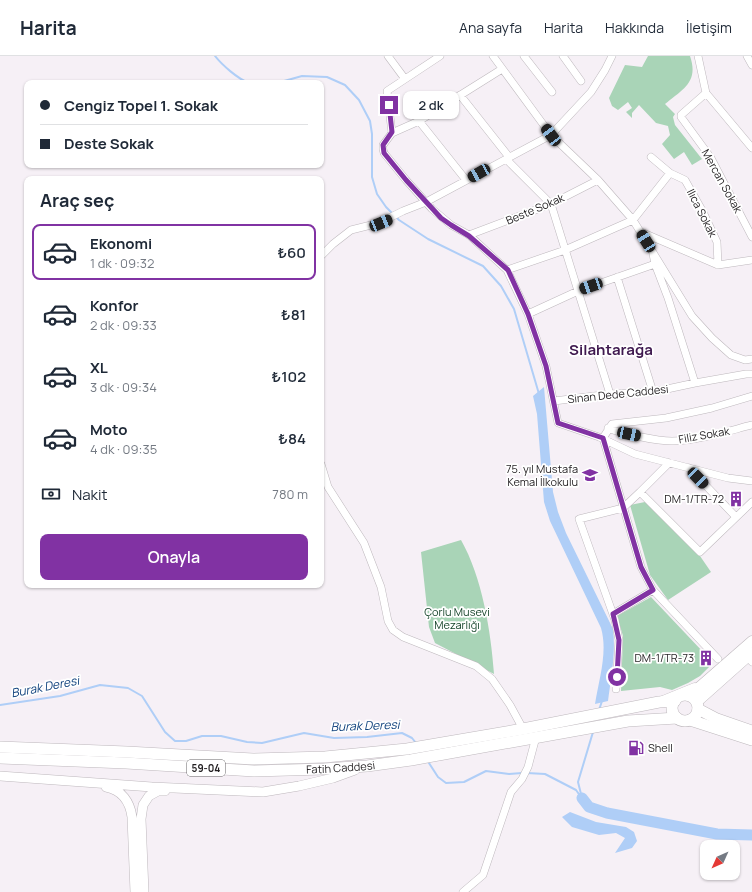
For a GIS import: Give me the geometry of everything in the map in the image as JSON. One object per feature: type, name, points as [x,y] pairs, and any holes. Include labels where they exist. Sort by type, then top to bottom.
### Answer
[{"type":"main road","points":[[659,702],[700,686],[752,640]]},
{"type":"main road","points":[[695,702],[734,670],[752,659]]},
{"type":"main road","points":[[690,720],[697,714],[695,702],[700,686]]},
{"type":"main road","points":[[752,731],[717,719],[695,702],[683,695],[675,701],[673,712],[677,718],[682,720],[690,720],[752,740]]},
{"type":"main road","name":"Fatih Caddesi","points":[[0,758],[126,763],[254,771],[367,766],[411,760],[536,737],[624,709],[659,702],[675,701]]},
{"type":"main road","name":"Fatih Caddesi","points":[[0,747],[120,751],[253,759],[325,758],[407,749],[522,729],[677,718]]},
{"type":"street","points":[[388,56],[405,79]]},
{"type":"street","points":[[493,56],[551,135],[598,180],[633,220],[692,316],[712,338],[731,354],[745,360],[752,359]]},
{"type":"street","points":[[524,56],[552,92]]},
{"type":"street","points":[[563,56],[581,81]]},
{"type":"street","points":[[324,253],[351,230],[379,224],[403,211],[426,202],[551,135],[591,92],[612,56]]},
{"type":"street","points":[[698,56],[706,93],[752,148]]},
{"type":"street","points":[[747,56],[752,65]]},
{"type":"street","points":[[392,132],[387,91],[437,57]]},
{"type":"street","points":[[502,68],[419,121],[392,132],[383,145],[384,153],[441,218],[469,236],[508,270],[528,314],[546,366],[558,423],[603,438],[635,454],[728,478],[752,481]]},
{"type":"street","name":"Mercan Sokak","points":[[706,93],[681,115],[711,158],[752,237]]},
{"type":"street","points":[[460,95],[507,158],[551,204],[610,394]]},
{"type":"street","points":[[419,121],[466,180]]},
{"type":"street","name":"Ilıca Sokak","points":[[651,157],[670,173],[685,180],[703,212],[717,242],[718,265]]},
{"type":"street","points":[[508,270],[565,250],[633,220],[670,173]]},
{"type":"street","name":"Beste Sokak","points":[[469,236],[551,204],[598,180]]},
{"type":"street","points":[[641,232],[718,265],[752,260]]},
{"type":"street","points":[[652,250],[655,264],[668,298],[695,383]]},
{"type":"street","points":[[528,314],[578,291],[655,264]]},
{"type":"street","points":[[617,277],[653,392]]},
{"type":"street","name":"Sinan Dede Caddesi","points":[[554,401],[610,394],[653,392],[695,383],[752,374]]},
{"type":"street","points":[[718,659],[653,590],[641,567],[603,438],[608,428],[617,422],[666,418],[712,408],[752,396]]},
{"type":"street","name":"Filiz Sokak","points":[[608,428],[644,437],[672,441],[714,435],[752,425]]},
{"type":"street","points":[[616,689],[619,640],[613,614],[579,519],[623,508],[669,464]]},
{"type":"street","points":[[688,468],[736,517]]},
{"type":"street","points":[[324,474],[328,487],[364,543],[381,586],[388,622],[393,630],[403,637],[476,666],[492,679],[510,705],[522,729]]},
{"type":"street","points":[[640,492],[700,552],[752,502]]},
{"type":"street","points":[[613,614],[653,590]]},
{"type":"street","points":[[463,892],[483,875],[511,792],[522,780],[528,767],[536,737]]},
{"type":"street","points":[[0,776],[185,789],[263,792],[333,778],[367,766]]},
{"type":"street","points":[[77,782],[112,788],[122,794],[130,806],[135,892]]},
{"type":"street","points":[[144,892],[141,819],[143,805],[149,796],[158,791],[185,789]]},
{"type":"green space","points":[[648,56],[690,56],[692,65],[691,79],[683,89],[665,104],[675,114],[673,117],[675,125],[702,159],[692,165],[684,152],[674,159],[662,144],[670,135],[668,126],[656,123],[639,105],[632,113],[632,118],[626,112],[632,108],[628,102],[618,110],[612,106],[609,98],[625,65],[642,67]]},
{"type":"green space","points":[[645,502],[700,556],[711,572],[668,600],[650,575],[630,505]]},
{"type":"green space","name":"Çorlu Musevi Mezarlığı","points":[[461,540],[475,570],[480,587],[491,640],[494,674],[435,643],[429,627],[421,552]]},
{"type":"green space","points":[[651,597],[704,653],[702,656],[711,665],[700,676],[672,690],[660,687],[621,691],[623,636],[617,616]]},
{"type":"water","points":[[544,387],[553,492],[558,512],[566,533],[613,629],[614,656],[608,701],[595,704],[602,666],[604,646],[603,637],[601,628],[550,521],[544,502],[537,414],[533,396]]},
{"type":"water","points":[[570,812],[596,822],[626,827],[634,832],[637,841],[632,848],[615,853],[625,838],[616,833],[599,835],[572,827],[562,817]]},
{"type":"waterway","points":[[215,56],[230,71],[244,80]]},
{"type":"waterway","points":[[288,80],[302,76],[327,77],[345,85],[359,100],[370,121],[372,134],[372,177],[377,194],[386,207],[399,220],[428,239],[483,266],[501,286],[514,309],[539,394]]},
{"type":"waterway","name":"Burak Deresi","points":[[0,705],[60,696],[100,685],[128,688],[142,696],[165,732],[175,741],[186,741],[202,736],[221,736],[247,742],[262,743],[304,733],[334,738],[367,737],[402,733],[412,738],[416,743]]},
{"type":"waterway","points":[[599,710],[602,701]]},
{"type":"waterway","points":[[582,798],[578,782],[593,732]]},
{"type":"waterway","name":"Burak Deresi","points":[[427,760],[438,777],[446,783],[464,782],[486,771],[509,774],[522,773]]},
{"type":"waterway","name":"Burak Deresi","points":[[527,773],[545,774],[576,790],[581,797]]},
{"type":"waterway","points":[[582,798],[589,807],[607,813],[717,834],[752,835]]},
{"type":"place","name":"75. yıl Mustafa Kemal İlkokulu","points":[[590,475]]},
{"type":"place","name":"DM-1/TR-72","points":[[736,499]]},
{"type":"place","name":"DM-1/TR-73","points":[[706,658]]},
{"type":"place","name":"Shell","points":[[636,748]]},
{"type":"district","name":"Silahtarağa","points":[[611,350]]},
{"type":"route","points":[[389,105],[392,132],[383,145],[384,153],[406,180],[441,218],[469,236],[508,270],[528,314],[546,366],[558,423],[603,438],[641,567],[653,590],[613,614],[619,640],[617,677]]}]
